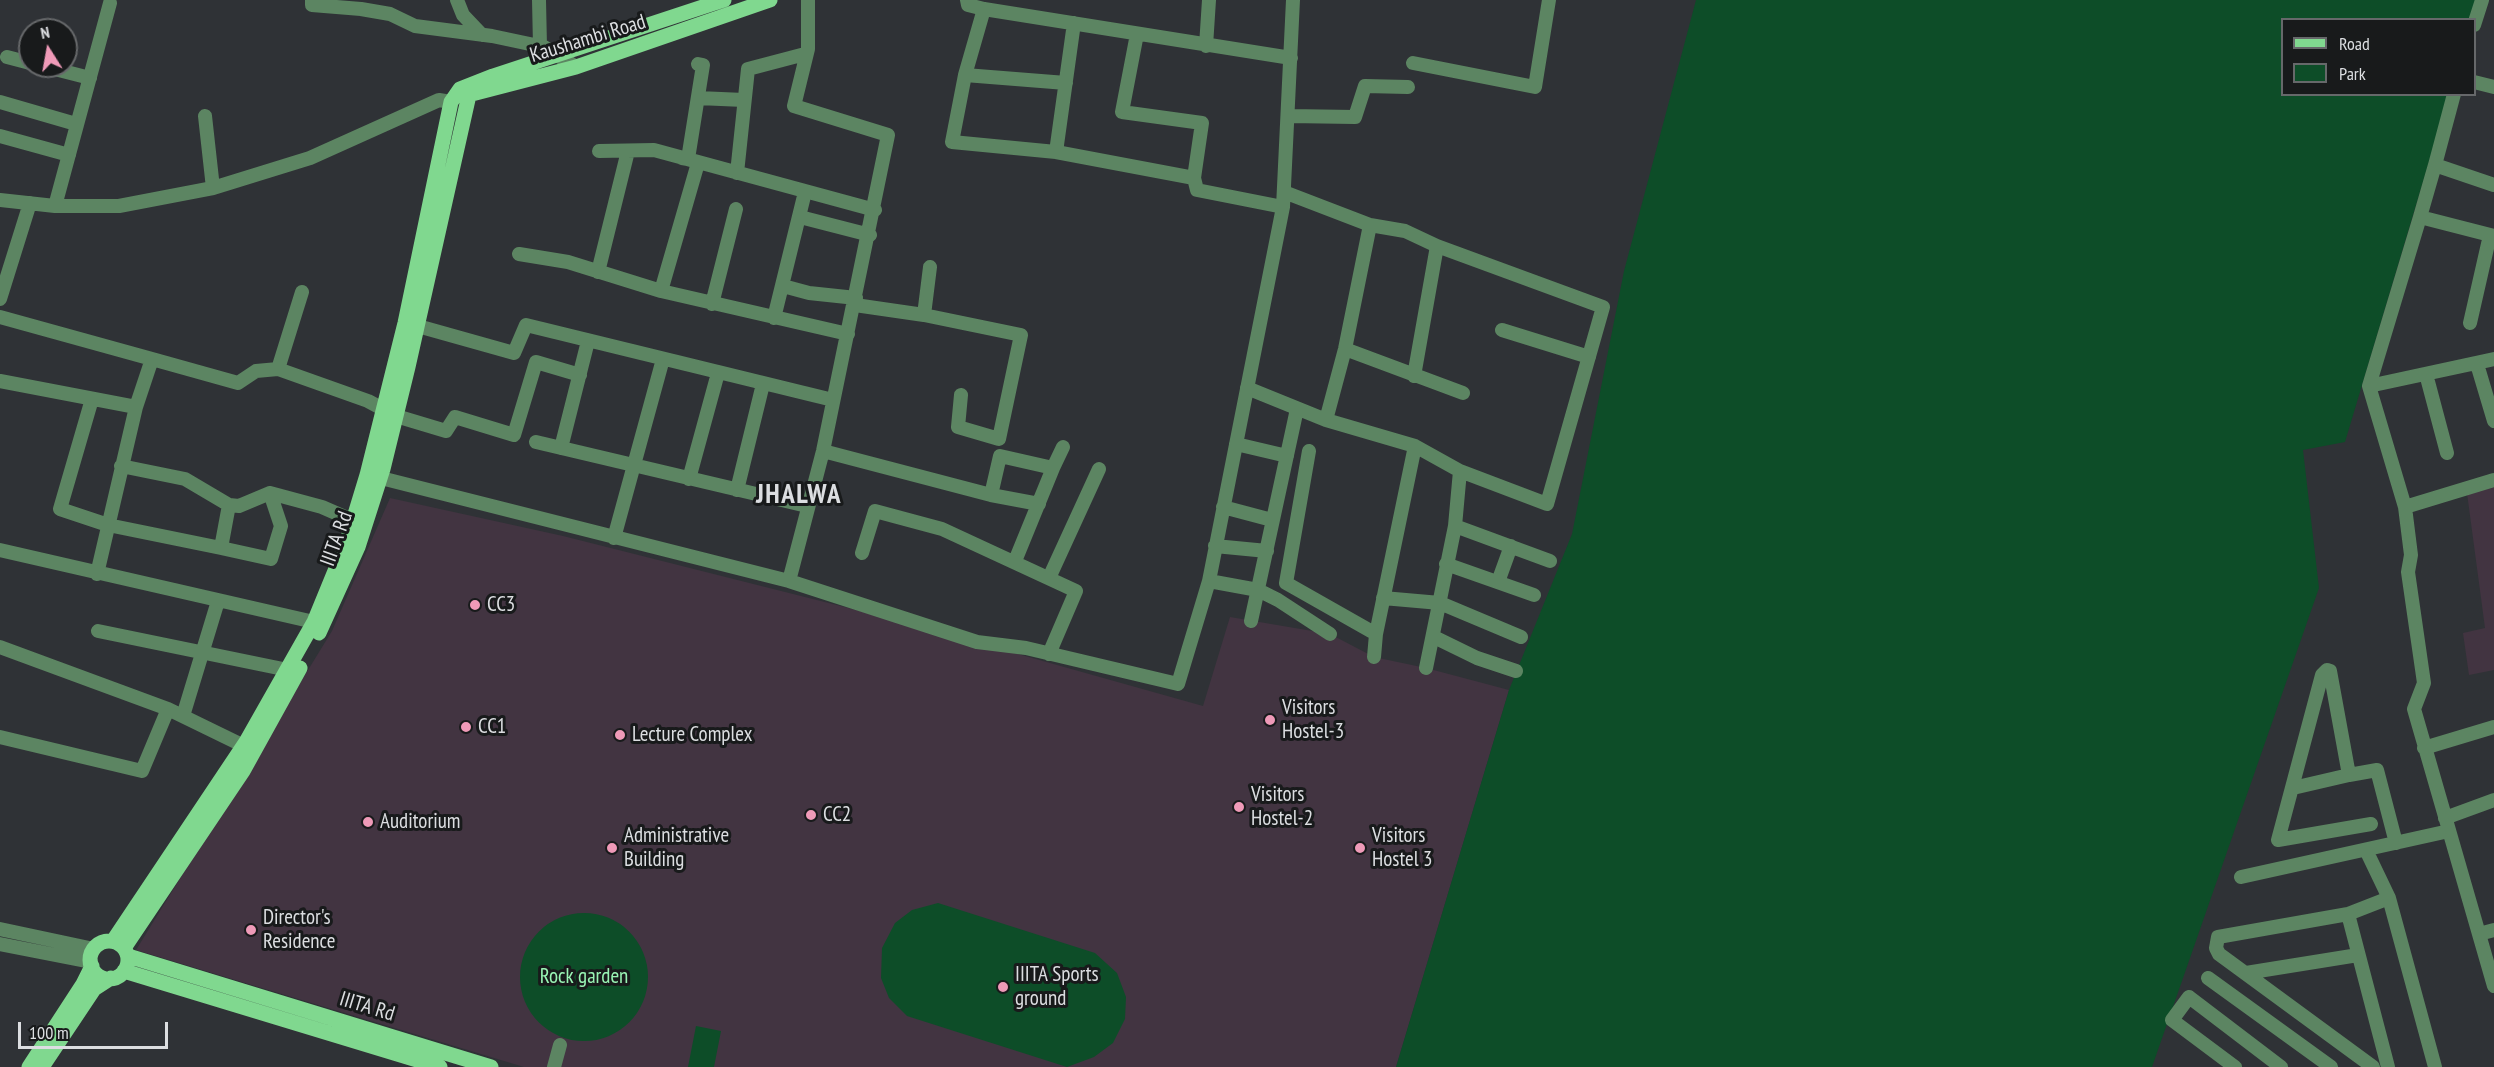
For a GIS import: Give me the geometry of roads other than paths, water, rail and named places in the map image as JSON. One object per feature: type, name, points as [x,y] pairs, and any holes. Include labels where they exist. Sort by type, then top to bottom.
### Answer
[{"type":"main road","name":"Kaushambi Road","points":[[451,102],[469,94],[576,67],[725,5],[770,0]]},
{"type":"main road","points":[[451,102],[460,89],[493,76],[725,5]]},
{"type":"main road","name":"IIITA Rd","points":[[120,959],[243,771],[338,597],[358,547],[389,412],[469,94]]},
{"type":"main road","name":"IIITA Rd","points":[[411,325],[451,102]]},
{"type":"main road","name":"IIITA Rd","points":[[120,959],[314,622],[374,477]]},
{"type":"main road","points":[[41,1066],[83,984],[92,959],[104,942],[120,959]]},
{"type":"main road","points":[[92,959],[99,975],[120,959]]},
{"type":"main road","points":[[41,1066],[94,989],[120,959]]},
{"type":"main road","name":"IIITA Rd","points":[[120,959],[440,1067]]},
{"type":"main road","name":"IIITA Rd","points":[[120,959],[491,1067]]},
{"type":"street","points":[[312,0],[312,5],[390,14],[415,26],[540,46],[576,67]]},
{"type":"street","points":[[457,0],[463,15],[482,35]]},
{"type":"street","points":[[539,0],[540,46]]},
{"type":"street","points":[[789,581],[823,451],[870,235],[888,135],[794,106],[809,35],[808,0]]},
{"type":"street","points":[[967,0],[968,5],[984,9],[1291,58]]},
{"type":"street","points":[[1206,46],[1209,0]]},
{"type":"street","points":[[374,477],[789,581],[977,642],[1026,648],[1178,684],[1209,581],[1283,207],[1293,0]]},
{"type":"street","points":[[1413,63],[1535,87],[1549,0]]},
{"type":"street","points":[[2476,21],[2482,0]]},
{"type":"street","points":[[55,206],[110,3]]},
{"type":"street","points":[[984,9],[964,75],[952,142],[1056,152],[1194,178]]},
{"type":"street","points":[[1056,152],[1074,23]]},
{"type":"street","points":[[1137,34],[1122,112],[1202,123],[1194,178],[1197,190],[1283,207]]},
{"type":"street","points":[[736,173],[748,69],[805,54]]},
{"type":"street","points":[[7,57],[18,60]]},
{"type":"street","points":[[682,158],[688,159],[695,101],[698,98],[703,65],[698,64]]},
{"type":"street","points":[[78,75],[90,78]]},
{"type":"street","points":[[964,75],[1066,83]]},
{"type":"street","points":[[2476,82],[2494,87]]},
{"type":"street","points":[[1289,116],[1356,117],[1365,86],[1408,87]]},
{"type":"street","points":[[2453,96],[2369,386],[2405,507],[2411,555],[2408,572],[2424,683],[2414,709],[2494,986]]},
{"type":"street","points":[[698,98],[744,100]]},
{"type":"street","points":[[0,200],[55,206],[119,206],[213,188],[310,158],[439,100],[451,102]]},
{"type":"street","points":[[0,102],[76,124]]},
{"type":"street","points":[[205,116],[213,188]]},
{"type":"street","points":[[0,136],[69,155]]},
{"type":"street","points":[[599,151],[654,150],[875,210]]},
{"type":"street","points":[[598,272],[628,151]]},
{"type":"street","points":[[661,291],[698,163]]},
{"type":"street","points":[[2435,165],[2494,185]]},
{"type":"street","points":[[774,318],[805,192]]},
{"type":"street","points":[[1247,388],[1326,420],[1415,446],[1460,471],[1547,504],[1603,307],[1437,246],[1405,231],[1370,225],[1284,192]]},
{"type":"street","points":[[0,299],[30,203]]},
{"type":"street","points":[[712,304],[736,209]]},
{"type":"street","points":[[800,217],[870,235]]},
{"type":"street","points":[[2420,217],[2492,235],[2470,323]]},
{"type":"street","points":[[1326,420],[1345,349],[1370,225]]},
{"type":"street","points":[[1414,376],[1437,246]]},
{"type":"street","points":[[519,254],[568,262],[661,291],[848,334]]},
{"type":"street","points":[[924,315],[930,267]]},
{"type":"street","points":[[783,286],[1021,335],[999,439],[958,427],[961,395]]},
{"type":"street","points":[[278,369],[302,292]]},
{"type":"street","points":[[0,317],[238,383],[256,372],[278,369],[368,401],[389,412],[446,430],[455,417],[514,435],[536,362],[580,375]]},
{"type":"street","points":[[411,325],[514,353],[526,325],[833,400]]},
{"type":"street","points":[[1502,330],[1588,357]]},
{"type":"street","points":[[561,448],[588,341]]},
{"type":"street","points":[[1345,349],[1463,393]]},
{"type":"street","points":[[97,574],[136,407],[152,359]]},
{"type":"street","points":[[614,538],[663,359]]},
{"type":"street","points":[[2369,386],[2494,359]]},
{"type":"street","points":[[2477,364],[2494,421]]},
{"type":"street","points":[[689,479],[718,373]]},
{"type":"street","points":[[2426,374],[2447,453]]},
{"type":"street","points":[[0,381],[136,407]]},
{"type":"street","points":[[737,490],[763,384]]},
{"type":"street","points":[[92,399],[60,509],[108,525],[270,559],[281,525],[270,493]]},
{"type":"street","points":[[1251,621],[1297,409]]},
{"type":"street","points":[[536,442],[807,506]]},
{"type":"street","points":[[1236,444],[1287,456]]},
{"type":"street","points":[[1374,657],[1376,634],[1415,446]]},
{"type":"street","points":[[1015,561],[1063,447]]},
{"type":"street","points":[[823,451],[991,495],[1038,504]]},
{"type":"street","points":[[1286,583],[1309,451]]},
{"type":"street","points":[[991,495],[1000,456],[1053,468]]},
{"type":"street","points":[[121,466],[185,479],[229,505],[239,506],[270,493],[322,507],[354,521]]},
{"type":"street","points":[[1049,578],[1099,469]]},
{"type":"street","points":[[1426,668],[1455,526],[1460,471]]},
{"type":"street","points":[[2405,507],[2494,480]]},
{"type":"street","points":[[221,548],[229,505]]},
{"type":"street","points":[[1223,507],[1272,520]]},
{"type":"street","points":[[862,553],[875,511],[942,529],[1076,591],[1049,654]]},
{"type":"street","points":[[1455,526],[1550,561]]},
{"type":"street","points":[[1215,546],[1267,551]]},
{"type":"street","points":[[1498,582],[1511,546]]},
{"type":"street","points":[[0,550],[314,622]]},
{"type":"street","points":[[1446,564],[1534,595]]},
{"type":"street","points":[[1209,581],[1286,583],[1376,634]]},
{"type":"street","points":[[1259,584],[1278,600],[1330,634]]},
{"type":"street","points":[[1383,598],[1440,603],[1521,637]]},
{"type":"street","points":[[183,716],[218,601]]},
{"type":"street","points":[[98,631],[288,670]]},
{"type":"street","points":[[1434,637],[1477,658],[1516,671]]},
{"type":"street","points":[[0,647],[168,709],[244,746]]},
{"type":"street","points":[[2349,775],[2330,671],[2327,670],[2322,675],[2277,840],[2371,824]]},
{"type":"street","points":[[0,737],[142,771],[168,709]]},
{"type":"street","points":[[2424,748],[2494,727]]},
{"type":"street","points":[[2293,788],[2377,770],[2396,843]]},
{"type":"street","points":[[2241,877],[2396,843],[2447,825],[2494,800]]},
{"type":"street","points":[[2366,850],[2389,898],[2435,1067]]},
{"type":"street","points":[[2373,1067],[2219,954],[2216,948],[2218,937],[2348,914],[2389,898]]},
{"type":"street","points":[[2348,914],[2388,1067]]},
{"type":"street","points":[[0,929],[92,959]]},
{"type":"street","points":[[2479,934],[2494,930]]},
{"type":"street","points":[[0,944],[92,959]]},
{"type":"street","points":[[2246,973],[2358,955]]},
{"type":"street","points":[[2208,978],[2331,1067]]},
{"type":"street","points":[[2235,1067],[2172,1020],[2189,997],[2281,1067]]},
{"type":"street","points":[[554,1067],[560,1045]]},
{"type":"place","name":"CC3","points":[[475,605]]},
{"type":"place","name":"Visitors Hostel-3","points":[[1270,720]]},
{"type":"place","name":"CC1","points":[[466,727]]},
{"type":"place","name":"Lecture Complex","points":[[620,735]]},
{"type":"place","name":"Visitors Hostel-2","points":[[1239,807]]},
{"type":"place","name":"CC2","points":[[811,815]]},
{"type":"place","name":"Auditorium","points":[[368,822]]},
{"type":"place","name":"Administrative Building","points":[[612,848]]},
{"type":"place","name":"Visitors Hostel 3","points":[[1360,848]]},
{"type":"place","name":"Director's Residence","points":[[251,930]]},
{"type":"place","name":"IIITA Sports ground","points":[[1003,987]]},
{"type":"district","name":"JHALWA","points":[[799,495]]},
{"type":"park label","name":"Rock garden","points":[[584,977]]}]
